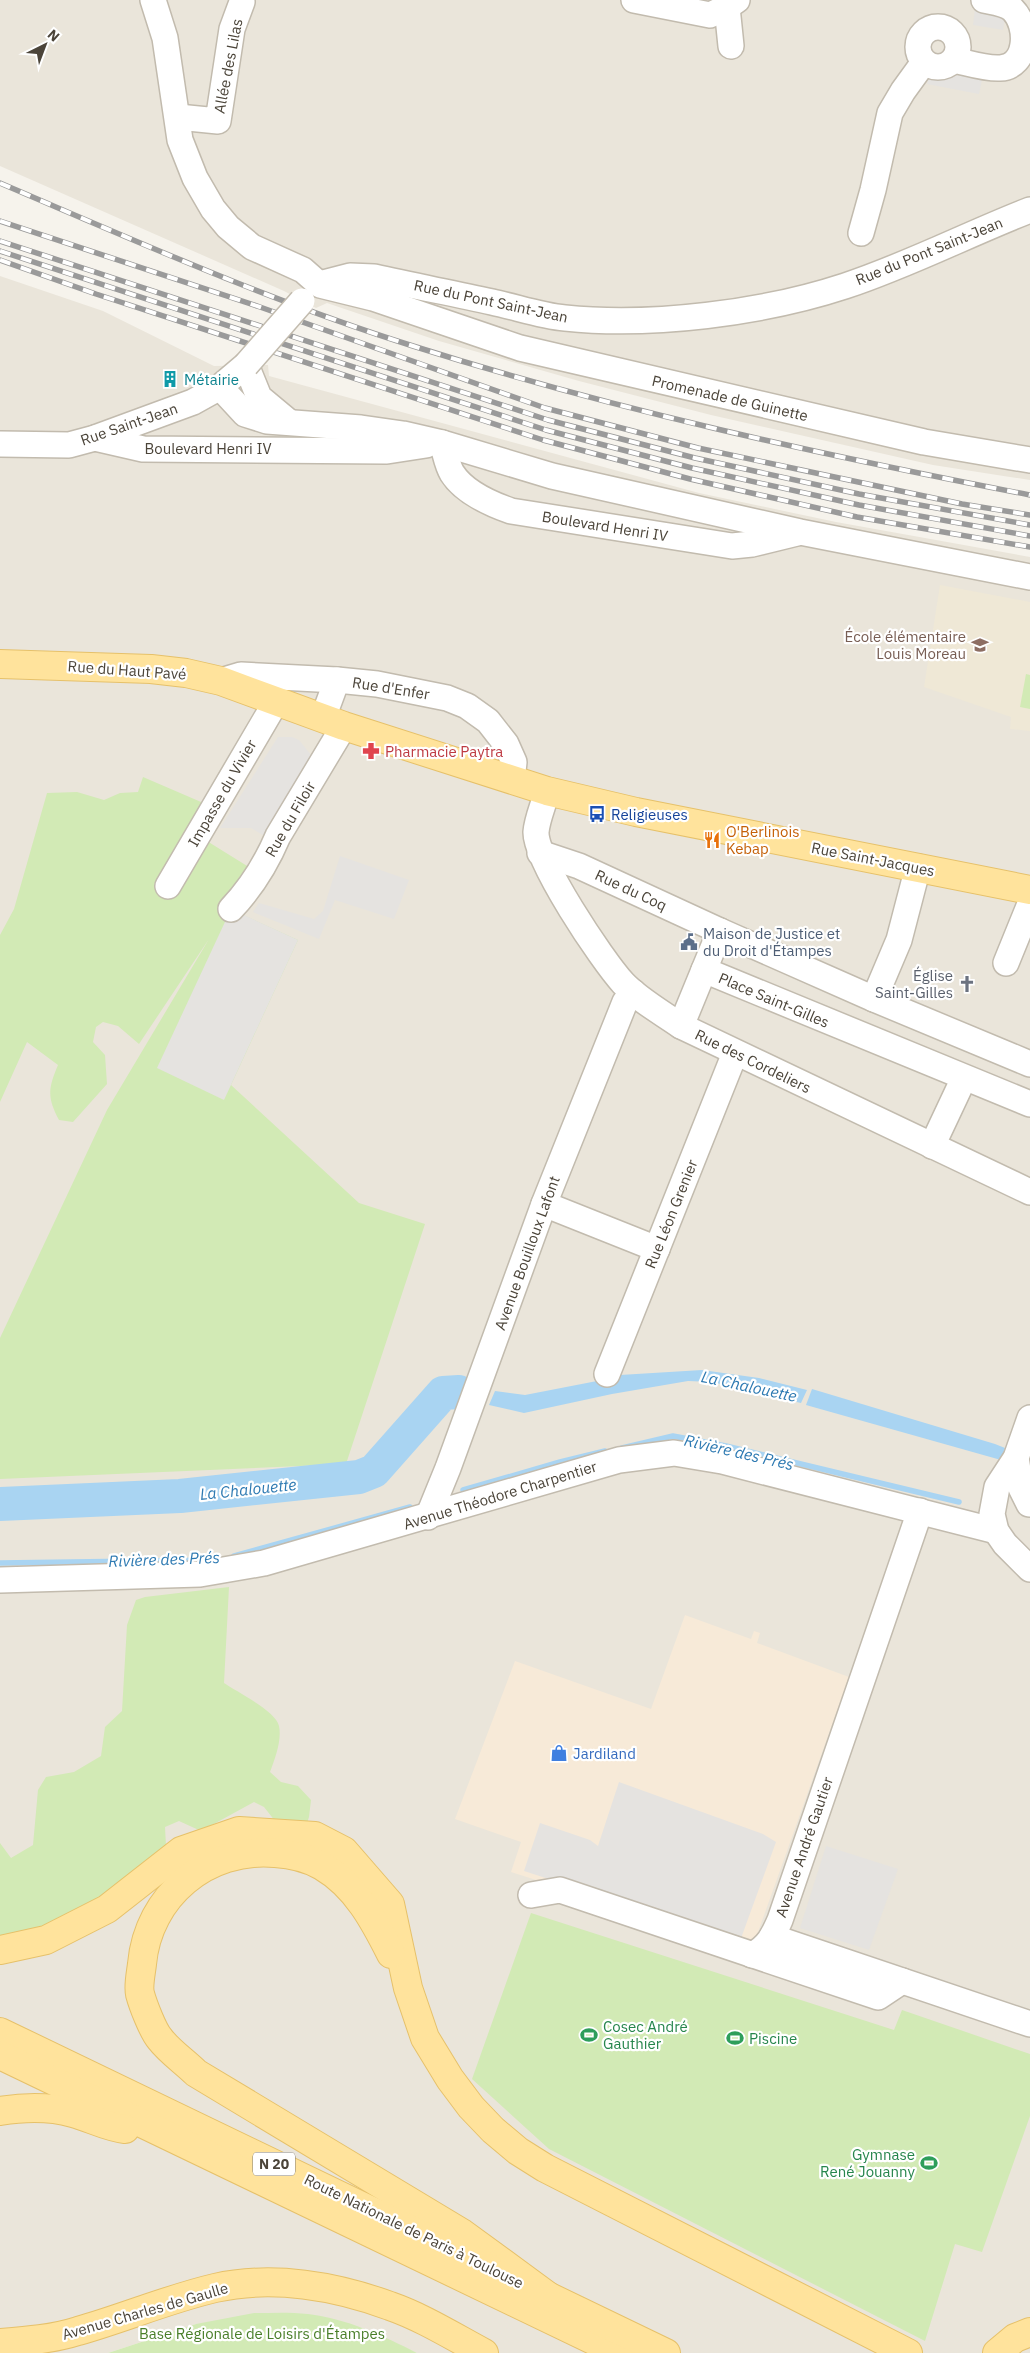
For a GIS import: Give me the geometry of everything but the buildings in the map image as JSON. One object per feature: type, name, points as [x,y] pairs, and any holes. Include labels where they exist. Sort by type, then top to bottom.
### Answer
[{"type":"main road","name":"Rue du Haut Pavé","points":[[0,664],[151,669],[186,673],[221,681],[335,722],[512,780]]},
{"type":"main road","name":"Rue Saint-Jacques","points":[[512,780],[547,792],[636,812],[1030,890]]},
{"type":"main road","points":[[0,1950],[46,1940],[89,1919],[106,1909],[181,1851],[240,1832],[315,1836],[344,1852],[390,1904],[408,1988],[425,2038],[450,2079],[493,2130],[545,2168],[908,2353]]},
{"type":"main road","points":[[408,1988],[362,1901],[341,1879],[321,1865],[291,1854],[260,1851],[231,1855],[200,1869],[175,1889],[157,1911],[143,1946],[140,1993],[160,2039],[196,2073],[462,2233],[548,2296]]},
{"type":"main road","name":"Route Nationale de Paris à Toulouse","points":[[0,2032],[666,2353]]},
{"type":"main road","name":"Route Nationale de Paris à Toulouse","points":[[0,2055],[620,2353]]},
{"type":"main road","points":[[0,2111],[30,2106],[72,2112],[115,2128],[163,2133]]},
{"type":"main road","name":"Avenue Charles de Gaulle","points":[[0,2343],[32,2341],[77,2332],[138,2310],[216,2288],[288,2283],[339,2290],[391,2306],[484,2353]]},
{"type":"main road","points":[[997,2353],[1015,2338],[1030,2332]]},
{"type":"main road","name":"Avenue Charles de Gaulle","points":[[0,2334],[32,2341]]},
{"type":"street","points":[[153,0],[165,38],[180,140],[195,178],[213,209],[228,227],[252,247],[303,270],[311,293]]},
{"type":"street","points":[[634,0],[710,15],[732,4],[730,46]]},
{"type":"street","points":[[954,60],[1001,69],[1012,64],[1021,53],[1025,39],[1022,22],[1012,9],[984,0]]},
{"type":"street","name":"Allée des Lilas","points":[[178,117],[218,121],[232,29],[242,2]]},
{"type":"street","points":[[937,26],[950,30],[958,39],[958,54],[954,60],[942,67],[934,67],[924,62],[918,49],[918,42],[924,32],[937,26]]},
{"type":"street","points":[[861,233],[890,113],[902,90],[924,62]]},
{"type":"street","name":"Rue du Pont Saint-Jean","points":[[311,293],[337,278],[361,276],[572,319],[651,320],[741,310],[793,300],[845,286],[915,260],[982,229],[1030,210]]},
{"type":"street","points":[[435,320],[442,291]]},
{"type":"street","name":"Promenade de Guinette","points":[[311,293],[373,298],[520,348],[924,442],[1030,460]]},
{"type":"street","name":"Rue Saint-Jean","points":[[0,444],[69,445],[95,438],[178,408],[220,387],[246,365],[311,293]]},
{"type":"street","points":[[246,365],[259,397],[289,422]]},
{"type":"street","name":"Boulevard Henri IV","points":[[220,387],[244,414],[267,421],[361,428],[403,434],[442,443],[552,476],[800,532],[1030,577]]},
{"type":"street","name":"Boulevard Henri IV","points":[[95,438],[143,449],[387,451],[442,443]]},
{"type":"street","name":"Boulevard Henri IV","points":[[442,443],[452,472],[464,486],[492,504],[511,511],[732,546],[752,544],[800,532]]},
{"type":"street","name":"Rue d'Enfer","points":[[221,681],[241,675],[337,680],[425,692],[467,706],[488,721],[506,744],[514,762],[512,780]]},
{"type":"street","name":"Rue du Filoir","points":[[231,909],[242,897],[270,853],[335,722],[337,680]]},
{"type":"street","name":"Impasse du Vivier","points":[[168,886],[277,700]]},
{"type":"street","points":[[540,853],[536,832],[547,792]]},
{"type":"street","name":"Rue du Coq","points":[[540,853],[579,866],[720,931]]},
{"type":"street","name":"Rue des Cordeliers","points":[[540,853],[598,949],[623,982],[633,992],[680,1026],[1030,1192]]},
{"type":"street","points":[[874,999],[899,940],[918,867]]},
{"type":"street","points":[[1006,963],[1030,904]]},
{"type":"street","points":[[720,931],[874,999],[1030,1064]]},
{"type":"street","name":"Place Saint-Gilles","points":[[720,931],[704,970],[1030,1104]]},
{"type":"street","points":[[680,1026],[704,970]]},
{"type":"street","name":"Avenue Bouilloux Lafont","points":[[428,1517],[450,1463],[544,1204],[625,1002],[633,992]]},
{"type":"street","name":"Rue Léon Grenier","points":[[607,1374],[735,1053]]},
{"type":"street","points":[[932,1146],[964,1078]]},
{"type":"street","points":[[544,1204],[657,1249]]},
{"type":"street","points":[[1030,1418],[1016,1458],[997,1487],[994,1522],[1030,1569]]},
{"type":"street","name":"Avenue Théodore Charpentier","points":[[0,1580],[200,1574],[264,1563],[428,1517],[619,1460],[674,1453],[722,1460],[920,1511],[994,1522]]},
{"type":"street","points":[[1016,1458],[1021,1488],[1030,1505]]},
{"type":"street","points":[[994,1522],[1004,1503],[1014,1500],[1030,1505]]},
{"type":"street","name":"Avenue André Gautier","points":[[752,1955],[764,1949],[772,1937],[920,1511]]},
{"type":"street","points":[[531,1895],[560,1890],[878,1997],[902,1981]]},
{"type":"street","points":[[772,1937],[1030,2024]]},
{"type":"shaded area","points":[[0,0],[1030,0],[1030,480],[933,465],[711,415],[579,381],[439,341],[327,303],[316,308],[284,291],[0,166]]},
{"type":"shaded area","points":[[976,0],[1007,8],[1003,30],[973,25]]},
{"type":"shaded area","points":[[954,60],[985,66],[979,94],[927,84],[931,66]]},
{"type":"shaded area","points":[[0,276],[103,311],[214,366],[268,365],[269,376],[699,493],[836,522],[1030,557],[1030,2353],[417,2353],[365,2330],[335,2320],[196,2324],[108,2353],[0,2353]]},
{"type":"shaded area","name":"École élémentaire Louis Moreau","points":[[940,585],[1030,602],[1030,731],[1010,729],[1011,717],[924,687]]},
{"type":"shaded area","points":[[278,737],[292,737],[299,740],[315,760],[266,837],[251,828],[220,828]]},
{"type":"shaded area","points":[[340,856],[409,880],[394,919],[335,900],[319,939],[253,912],[259,903],[314,919],[323,911]]},
{"type":"shaded area","points":[[231,909],[298,940],[224,1100],[157,1068]]},
{"type":"shaded area","points":[[685,1615],[751,1639],[754,1631],[760,1633],[757,1643],[849,1677],[752,1949],[511,1872],[521,1842],[455,1819],[515,1661],[651,1709]]},
{"type":"shaded area","points":[[619,1782],[763,1834],[776,1842],[740,1941],[524,1871],[540,1823],[590,1840],[598,1846]]},
{"type":"shaded area","points":[[826,1846],[898,1869],[869,1950],[800,1928]]},
{"type":"green space","points":[[1026,674],[1030,675],[1030,709],[1020,707]]},
{"type":"green space","points":[[143,777],[208,805],[194,833],[252,869],[228,908],[298,940],[231,1085],[359,1203],[425,1224],[346,1464],[0,1479],[0,1338],[107,1110],[209,939],[139,1044],[118,1026],[103,1022],[96,1027],[93,1042],[105,1055],[107,1084],[73,1122],[59,1120],[52,1105],[50,1093],[52,1080],[58,1065],[27,1042],[0,1102],[0,935],[14,909],[47,793],[77,792],[104,800],[120,793],[138,792]]},
{"type":"green space","points":[[229,1587],[224,1683],[264,1708],[276,1720],[279,1726],[280,1737],[270,1772],[281,1782],[298,1786],[311,1800],[309,1817],[304,1832],[279,1826],[264,1807],[254,1802],[201,1831],[179,1821],[165,1827],[166,1846],[148,1884],[0,1947],[0,1843],[11,1858],[33,1845],[38,1790],[46,1777],[74,1772],[101,1756],[105,1727],[122,1711],[127,1625],[136,1600],[145,1597]]},
{"type":"green space","points":[[531,1913],[894,2030],[902,2010],[1030,2054],[1030,2116],[982,2252],[955,2244],[925,2341],[549,2149],[472,2079]]},
{"type":"green space","name":"Base Régionale de Loisirs d'Étampes","points":[[254,2313],[301,2313],[336,2319],[378,2334],[417,2353],[108,2353],[196,2324]]},
{"type":"water","points":[[702,1370],[759,1378],[807,1390],[801,1403],[711,1382],[688,1381],[612,1394],[524,1413],[489,1405],[495,1391],[525,1395],[620,1375]]},
{"type":"water","points":[[812,1389],[995,1444],[1005,1448],[1001,1460],[806,1405]]},
{"type":"waterway","name":"La Chalouette","points":[[0,1504],[180,1496],[359,1477],[374,1471],[443,1393],[459,1392]]},
{"type":"waterway","name":"Rivière des Prés","points":[[622,1448],[673,1436],[726,1446],[959,1502]]},
{"type":"waterway","name":"Rivière des Prés","points":[[463,1490],[605,1451]]},
{"type":"waterway","name":"Rivière des Prés","points":[[234,1556],[410,1507]]},
{"type":"waterway","name":"Rivière des Prés","points":[[0,1563],[213,1560]]},
{"type":"railway","points":[[0,183],[256,290],[360,329],[413,346],[565,391],[719,430],[874,464],[1030,495]]},
{"type":"railway","points":[[0,221],[260,307],[545,408],[698,448],[962,504],[1030,515]]},
{"type":"railway","points":[[0,241],[548,420],[695,458],[859,494],[1030,525]]},
{"type":"railway","points":[[0,251],[546,430],[692,468],[859,505],[1030,536]]},
{"type":"railway","points":[[0,260],[96,294],[543,440],[690,479],[857,517],[1030,547]]},
{"type":"place","name":"Métairie","points":[[170,379]]},
{"type":"place","name":"École élémentaire Louis Moreau","points":[[980,645]]},
{"type":"place","name":"Pharmacie Paytra","points":[[371,751]]},
{"type":"place","name":"Religieuses","points":[[597,814]]},
{"type":"place","name":"O'Berlinois Kebap","points":[[712,840]]},
{"type":"place","name":"Maison de Justice et du Droit d'Étampes","points":[[689,942]]},
{"type":"place","name":"Église Saint-Gilles","points":[[967,984]]},
{"type":"place","name":"Jardiland","points":[[559,1753]]},
{"type":"place","name":"Cosec André Gauthier","points":[[589,2035]]},
{"type":"place","name":"Piscine","points":[[735,2038]]},
{"type":"place","name":"Gymnase René Jouanny","points":[[929,2163]]}]
